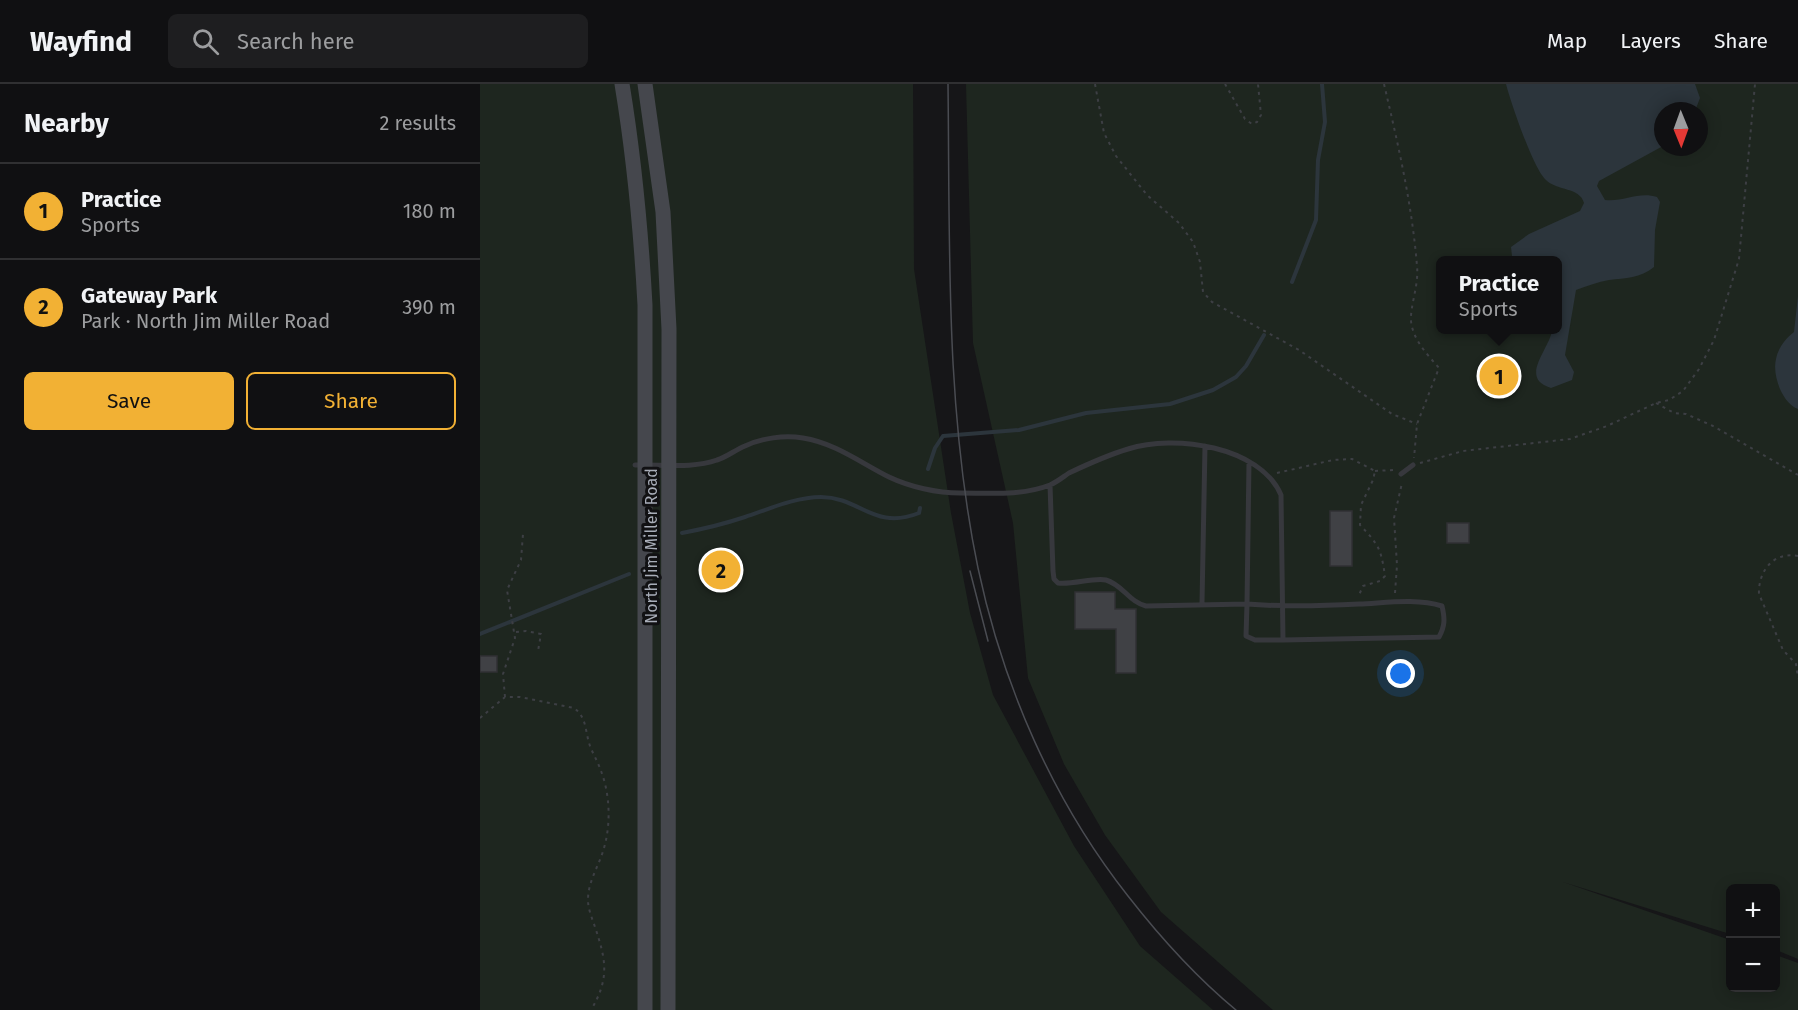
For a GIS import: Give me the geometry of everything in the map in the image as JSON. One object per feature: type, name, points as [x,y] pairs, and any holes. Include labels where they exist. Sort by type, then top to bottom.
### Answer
[{"type":"main road","name":"North Jim Miller Road","points":[[622,84],[640,215],[645,305],[641,465],[645,1010]]},
{"type":"main road","name":"North Jim Miller Road","points":[[645,84],[659,181],[666,253],[669,329],[668,1010]]},
{"type":"main road","points":[[645,908],[669,908]]},
{"type":"lane","points":[[641,465],[698,464],[717,460],[763,439],[802,438],[823,443],[891,478],[922,488],[948,493],[994,494],[1050,485],[1096,461],[1130,448],[1150,444],[1176,443],[1205,446],[1249,462],[1269,475],[1276,483],[1281,495],[1282,639]]},
{"type":"lane","points":[[1202,603],[1205,446]]},
{"type":"lane","points":[[1050,485],[1053,571],[1054,579],[1058,583],[1106,580],[1127,593],[1135,603],[1146,606],[1202,603],[1246,604],[1282,607],[1394,602],[1431,603],[1442,606],[1445,619],[1444,629],[1439,637],[1255,640],[1246,636],[1246,604],[1249,462]]},
{"type":"lane","points":[[1401,474],[1413,465]]},
{"type":"path","points":[[1095,84],[1104,133],[1116,156],[1147,195],[1179,223],[1193,242],[1200,262],[1203,292],[1212,302],[1299,350],[1392,414],[1417,424]]},
{"type":"path","points":[[1226,84],[1245,119],[1252,124],[1259,120],[1261,115],[1258,84]]},
{"type":"path","points":[[1384,84],[1407,184],[1417,268],[1417,287],[1411,320],[1417,341],[1438,368],[1417,424],[1413,465],[1463,451],[1570,439],[1606,426],[1656,403],[1669,400],[1683,391],[1699,369],[1714,340],[1739,259],[1755,84]]},
{"type":"path","points":[[1656,403],[1674,413],[1686,414],[1713,426],[1798,475]]},
{"type":"path","points":[[1269,475],[1333,460],[1352,459],[1375,471],[1397,470],[1401,474],[1401,490],[1394,518],[1397,565],[1394,602]]},
{"type":"path","points":[[1359,604],[1359,591],[1363,586],[1380,581],[1385,576],[1382,554],[1376,540],[1360,525],[1361,504],[1375,471]]},
{"type":"path","points":[[505,697],[503,674],[514,643],[515,632],[507,590],[521,560],[523,534]]},
{"type":"path","points":[[1798,556],[1784,556],[1774,560],[1761,575],[1759,584],[1759,594],[1783,650],[1796,664],[1798,678]]},
{"type":"path","points":[[515,632],[526,631],[541,634],[538,651]]},
{"type":"path","points":[[480,718],[505,697],[531,699],[574,708],[580,712],[584,721],[589,745],[607,788],[608,821],[605,846],[589,885],[588,894],[588,903],[602,944],[605,967],[604,982],[591,1010]]},
{"type":"shaded area","points":[[480,84],[913,84],[914,269],[951,513],[970,613],[993,695],[1074,846],[1140,946],[1213,1010],[480,1010]]},
{"type":"shaded area","points":[[966,84],[1798,84],[1798,959],[1780,952],[1780,884],[1726,884],[1726,933],[1563,882],[1726,939],[1726,992],[1780,992],[1780,956],[1798,963],[1798,1010],[1273,1010],[1161,912],[1105,835],[1064,764],[1028,678],[1013,523],[973,343]]},
{"type":"shaded area","points":[[1506,84],[1695,84],[1700,98],[1698,102],[1654,102],[1654,151],[1599,181],[1597,186],[1605,200],[1644,195],[1657,197],[1660,202],[1655,230],[1654,267],[1638,275],[1592,284],[1576,290],[1565,355],[1574,372],[1572,380],[1551,388],[1541,383],[1536,370],[1551,334],[1562,334],[1562,256],[1512,256],[1511,247],[1529,234],[1580,211],[1584,203],[1578,194],[1546,180],[1535,163]]},
{"type":"shaded area","points":[[1798,296],[1798,409],[1792,406],[1783,395],[1777,380],[1775,365],[1780,347],[1794,332]]},
{"type":"building","points":[[1330,511],[1352,511],[1352,566],[1330,566]]},
{"type":"building","points":[[1447,523],[1469,523],[1469,543],[1447,543]]},
{"type":"building","points":[[1075,592],[1115,592],[1115,609],[1136,609],[1136,673],[1116,673],[1116,629],[1075,629]]},
{"type":"building","points":[[480,656],[497,656],[497,672],[480,672]]},
{"type":"waterway","points":[[1292,282],[1316,220],[1318,160],[1325,122],[1322,84]]},
{"type":"waterway","points":[[928,469],[935,448],[943,436],[1019,430],[1086,413],[1170,404],[1213,390],[1236,377],[1246,366],[1264,335]]},
{"type":"waterway","points":[[682,533],[721,524],[802,499],[821,497],[835,498],[878,516],[890,518],[919,513],[920,508]]},
{"type":"waterway","points":[[480,634],[629,574]]},
{"type":"tram line","points":[[948,84],[951,327],[960,448],[967,508],[978,568],[1001,656],[1034,741],[1054,782],[1101,859],[1128,896],[1166,941],[1207,984],[1236,1010]]},
{"type":"tram line","points":[[970,571],[988,641]]},
{"type":"place","name":"Practice","points":[[1499,376]]},
{"type":"place","name":"Gateway Park","points":[[721,570]]}]
